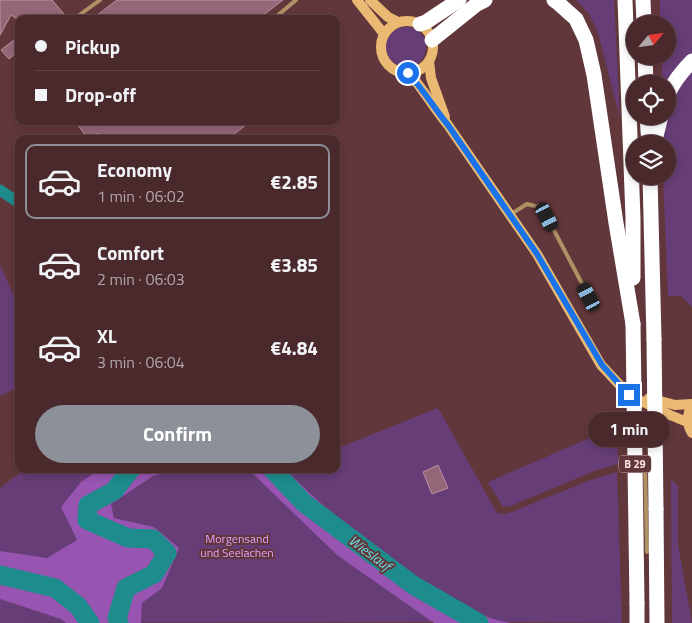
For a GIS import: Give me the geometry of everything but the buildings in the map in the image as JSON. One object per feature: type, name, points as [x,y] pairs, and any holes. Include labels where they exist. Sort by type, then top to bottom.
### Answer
[{"type":"highway","points":[[420,24],[459,0]]},
{"type":"highway","points":[[432,40],[477,4],[486,0]]},
{"type":"highway","points":[[554,0],[576,20],[586,40],[594,75],[633,324]]},
{"type":"highway","name":"B 29","points":[[625,0],[632,218],[637,623]]},
{"type":"highway","points":[[643,0],[644,15]]},
{"type":"highway","points":[[676,80],[692,61]]},
{"type":"highway","name":"B 29","points":[[650,185],[657,623]]},
{"type":"main road","points":[[357,0],[384,34]]},
{"type":"main road","points":[[370,0],[388,17],[398,22]]},
{"type":"main road","points":[[410,21],[420,24],[432,40],[432,55],[429,61],[423,67],[408,73],[393,69],[383,57],[381,49],[381,41],[384,34],[398,22],[410,21]]},
{"type":"main road","points":[[429,61],[431,78],[448,125]]},
{"type":"main road","points":[[408,73],[448,125],[552,277],[602,365],[629,395],[688,422]]},
{"type":"main road","points":[[619,383],[653,399],[675,404],[692,404],[688,411],[688,422],[692,433]]},
{"type":"lane","points":[[79,15],[100,0]]},
{"type":"lane","points":[[278,15],[296,0]]},
{"type":"lane","points":[[510,215],[527,204],[539,207],[547,217],[589,297]]},
{"type":"lane","points":[[645,463],[647,552]]},
{"type":"green space","points":[[576,0],[614,0],[620,118],[598,33],[589,14]]},
{"type":"green space","points":[[660,0],[692,0],[692,56],[675,75],[662,75],[662,65],[676,65],[676,15],[660,15]]},
{"type":"green space","points":[[402,27],[410,27],[417,30],[423,36],[426,47],[423,58],[417,64],[410,67],[402,67],[395,64],[389,58],[386,51],[386,43],[389,36],[395,30]]},
{"type":"green space","points":[[692,70],[692,307],[681,296],[668,296],[663,185],[676,185],[676,135],[664,135],[665,125],[676,125],[676,94]]},
{"type":"green space","points":[[0,265],[15,297],[15,389],[0,396]]},
{"type":"green space","name":"Morgensand und Seelachen","points":[[438,408],[497,513],[503,514],[588,481],[617,472],[622,623],[0,623],[0,488],[20,473],[340,473],[340,447]]},
{"type":"green space","points":[[613,428],[617,431],[618,464],[594,471],[511,506],[504,507],[488,482]]},
{"type":"green space","points":[[671,479],[678,486],[678,544],[692,623],[672,623]]},
{"type":"shaded area","points":[[94,473],[165,473],[153,476],[111,504],[114,518],[154,527],[179,548],[162,588],[142,603],[141,623],[66,623],[61,619],[0,599],[0,551],[47,558],[77,540],[61,507],[81,482]]},
{"type":"shaded area","points":[[252,473],[289,473],[339,519],[395,564],[472,611],[512,623],[434,623],[337,555]]},
{"type":"waterway","name":"Wieslauf","points":[[0,190],[15,200]]},
{"type":"waterway","name":"Wieslauf","points":[[119,623],[117,618],[126,588],[154,574],[167,553],[153,539],[128,538],[87,520],[88,505],[114,491],[128,473]]},
{"type":"waterway","name":"Wieslauf","points":[[276,473],[304,503],[413,585],[479,623]]},
{"type":"waterway","name":"Wieslauf","points":[[0,575],[55,588],[78,606],[90,623]]},
{"type":"route","points":[[408,73],[448,125],[537,254],[602,365],[629,395]]}]
